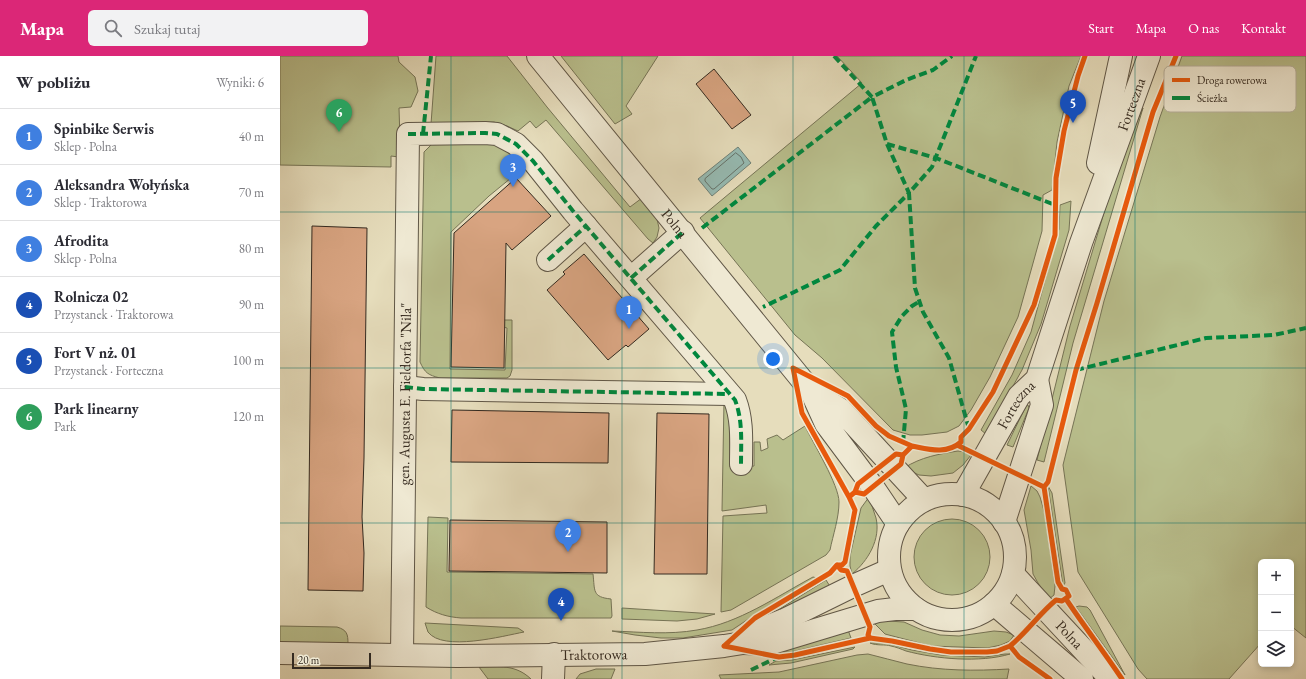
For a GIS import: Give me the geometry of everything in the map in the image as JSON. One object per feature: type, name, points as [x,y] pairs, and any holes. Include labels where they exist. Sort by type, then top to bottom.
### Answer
[{"type":"street","name":"Polna","points":[[538,56],[811,390],[826,424],[873,487],[898,524]]},
{"type":"street","name":"Forteczna","points":[[1081,242],[1121,56]]},
{"type":"street","name":"Forteczna","points":[[963,495],[1019,396],[1037,379],[1081,242],[1149,56]]},
{"type":"street","name":"gen. Augusta E. Fieldorfa \"Nila\"","points":[[402,655],[408,134],[496,134],[516,144],[533,161],[586,226]]},
{"type":"street","points":[[548,260],[586,226],[735,400],[740,411],[741,421],[741,464]]},
{"type":"street","points":[[631,278],[683,232]]},
{"type":"street","points":[[1004,522],[1042,405],[1037,379]]},
{"type":"street","points":[[405,387],[423,389],[729,394]]},
{"type":"street","name":"Polna","points":[[811,390],[840,409],[924,500]]},
{"type":"street","points":[[943,494],[963,495],[986,506],[995,512],[1004,522],[1012,540],[1015,557],[1013,574],[1004,596],[978,615],[959,620],[940,619],[922,613],[906,602],[895,585],[889,570],[888,554],[891,538],[898,524],[924,500],[943,494]]},
{"type":"street","name":"Traktorowa","points":[[280,653],[457,656],[645,654],[743,643],[764,628],[889,570]]},
{"type":"street","name":"Polna","points":[[1013,574],[1109,679]]},
{"type":"street","points":[[994,604],[1082,679]]},
{"type":"street","points":[[743,643],[769,644],[878,611],[916,609]]},
{"type":"street","points":[[553,679],[554,654]]},
{"type":"green space","points":[[280,56],[398,56],[399,62],[415,77],[418,91],[411,107],[399,108],[399,157],[391,156],[391,167],[280,165]]},
{"type":"green space","points":[[436,56],[507,56],[630,207],[642,198],[655,210],[659,228],[657,237],[653,243],[546,120],[536,128],[530,121],[518,131],[494,122],[431,124]]},
{"type":"green space","points":[[561,56],[658,56],[626,106],[632,114],[615,124]]},
{"type":"green space","points":[[837,56],[1081,56],[1069,86],[1057,142],[1052,190],[1043,195],[1042,231],[1018,317],[990,377],[971,410],[959,426],[947,432],[910,435],[893,430],[822,358],[795,335],[700,218],[862,83]]},
{"type":"green space","points":[[1182,56],[1306,56],[1306,638],[1294,628],[1294,559],[1258,559],[1258,646],[1229,679],[1147,679],[1138,669],[1078,572],[1063,465],[1104,301],[1164,106],[1164,112],[1296,112],[1296,66],[1178,66]]},
{"type":"green space","points":[[1143,108],[1073,343],[1044,462],[1037,460],[1070,326],[1118,166]]},
{"type":"green space","points":[[433,143],[491,144],[503,148],[514,158],[515,171],[511,178],[489,196],[451,232],[450,369],[505,370],[507,328],[503,327],[503,320],[512,320],[512,370],[510,376],[507,378],[440,378],[427,373],[420,362],[424,152]]},
{"type":"green space","points":[[1071,201],[1069,230],[1041,324],[1022,370],[986,434],[981,430],[1012,375],[1031,332],[1059,229],[1060,205]]},
{"type":"green space","points":[[724,401],[729,402],[730,467],[754,466],[754,442],[760,442],[761,451],[768,448],[767,439],[777,435],[783,440],[805,426],[835,485],[838,495],[839,508],[830,550],[826,555],[731,610],[721,612],[723,516],[767,513],[766,505],[722,511]]},
{"type":"green space","points":[[1028,405],[1029,408],[1013,447],[1007,445],[1026,406]]},
{"type":"green space","points":[[958,451],[971,455],[963,465],[953,473],[931,476],[919,475],[904,468],[924,459]]},
{"type":"green space","points":[[1031,486],[1037,491],[1040,497],[1045,514],[1055,586],[1054,595],[1049,599],[1033,574],[1031,550],[1024,510]]},
{"type":"green space","points":[[1048,486],[1052,493],[1065,583],[1063,586]]},
{"type":"green space","points":[[869,497],[876,518],[877,534],[868,556],[852,574],[850,556],[861,508]]},
{"type":"green space","points":[[428,517],[448,518],[447,572],[593,574],[597,595],[611,599],[611,618],[461,618],[434,612],[426,607]]},
{"type":"green space","points":[[952,519],[967,522],[979,530],[987,542],[990,557],[987,572],[979,584],[967,592],[952,595],[937,592],[925,584],[917,572],[914,557],[917,542],[925,530],[937,522]]},
{"type":"green space","points":[[813,577],[817,578],[732,630],[683,638],[661,638],[612,631],[654,633],[686,632],[713,627],[728,622],[757,608]]},
{"type":"green space","points":[[826,580],[831,588],[759,622]]},
{"type":"green space","points":[[1076,607],[1087,607],[1090,610],[1125,675]]},
{"type":"green space","points":[[622,608],[715,614],[697,619],[677,621],[622,619]]},
{"type":"green space","points":[[873,622],[904,622],[922,630],[940,635],[959,636],[994,631],[1006,632],[1014,635],[1010,641],[1001,645],[987,648],[931,646],[885,634]]},
{"type":"green space","points":[[425,623],[518,628],[524,632],[474,641],[446,641],[436,638],[428,632]]},
{"type":"green space","points":[[280,626],[337,627],[346,633],[348,644],[280,643]]},
{"type":"green space","points":[[848,630],[851,638],[791,652],[776,652]]},
{"type":"green space","points":[[870,643],[885,643],[941,655],[985,657],[1010,654],[998,657],[972,659],[944,658],[918,654],[889,645]]},
{"type":"green space","points":[[855,647],[853,649],[791,663],[769,665],[776,661],[792,660]]},
{"type":"green space","points":[[868,654],[907,664],[932,668],[971,670],[1009,669],[1007,679],[721,679],[719,675],[779,672],[857,655]]},
{"type":"green space","points":[[479,667],[507,667],[525,674],[531,679],[488,679]]},
{"type":"green space","points":[[596,669],[615,669],[611,679],[576,679],[580,674]]},
{"type":"water","points":[[738,147],[751,163],[712,196],[698,179]]},
{"type":"building","points":[[714,69],[751,115],[732,129],[696,84]]},
{"type":"building","points":[[516,178],[551,216],[512,250],[506,243],[504,368],[451,367],[454,233]]},
{"type":"building","points":[[312,226],[367,228],[362,517],[364,553],[363,591],[308,590]]},
{"type":"building","points":[[584,254],[649,329],[628,347],[626,345],[608,360],[547,290],[565,274],[563,272]]},
{"type":"building","points":[[452,410],[609,413],[608,463],[451,462]]},
{"type":"building","points":[[657,413],[709,414],[707,574],[654,574]]},
{"type":"building","points":[[450,520],[607,522],[607,573],[449,571]]},
{"type":"marked path","points":[[423,134],[431,56]]},
{"type":"marked path","points":[[834,56],[872,97],[906,80],[933,70],[952,56]]},
{"type":"marked path","points":[[969,429],[949,358],[923,312],[915,288],[909,193],[932,167],[976,56]]},
{"type":"marked path","points":[[702,228],[872,97],[887,144],[909,193],[876,226],[840,270],[763,307]]},
{"type":"marked path","points":[[408,134],[497,134],[516,144],[533,161],[573,211],[735,400],[738,408],[740,424],[741,464]]},
{"type":"marked path","points":[[887,144],[936,158],[1055,205]]},
{"type":"marked path","points":[[548,260],[586,226]]},
{"type":"marked path","points":[[631,278],[683,232]]},
{"type":"marked path","points":[[903,443],[906,409],[896,367],[892,332],[902,316],[912,306],[920,301]]},
{"type":"marked path","points":[[1076,370],[1206,338],[1274,335],[1306,328]]},
{"type":"marked path","points":[[405,387],[423,389],[729,394]]},
{"type":"marked path","points":[[751,670],[778,657]]},
{"type":"cycle path","points":[[855,492],[864,494],[901,464],[903,455],[912,446],[943,450],[949,449],[961,442],[961,437],[969,429],[993,392],[1034,305],[1055,235],[1056,178],[1064,131],[1078,76],[1085,56]]},
{"type":"cycle path","points":[[1172,66],[1176,56]]},
{"type":"cycle path","points":[[1010,646],[1056,600],[1062,601],[1069,596],[1066,590],[1062,589],[1058,582],[1044,487],[1048,482],[1076,370],[1153,112],[1164,85]]},
{"type":"cycle path","points":[[849,497],[802,413],[793,368],[848,396],[876,426],[889,436],[912,446]]},
{"type":"cycle path","points":[[957,445],[1044,487]]},
{"type":"cycle path","points":[[724,646],[755,618],[830,573],[837,565],[842,565],[845,562],[855,510],[849,497],[855,492],[858,484],[896,454],[903,455]]},
{"type":"cycle path","points":[[837,565],[841,570],[847,571],[870,627],[868,635],[870,638]]},
{"type":"cycle path","points":[[1066,599],[1122,679]]},
{"type":"cycle path","points":[[724,646],[779,657],[795,655],[870,638],[951,652],[997,651],[1010,646],[1019,657],[1050,679]]},
{"type":"place","name":"Fort V nż. 01","points":[[1073,123]]},
{"type":"place","name":"Park linearny","points":[[339,132]]},
{"type":"place","name":"Afrodita","points":[[513,187]]},
{"type":"place","name":"Spinbike Serwis","points":[[629,329]]},
{"type":"place","name":"Aleksandra Wołyńska","points":[[568,552]]},
{"type":"place","name":"Rolnicza 02","points":[[561,621]]}]
